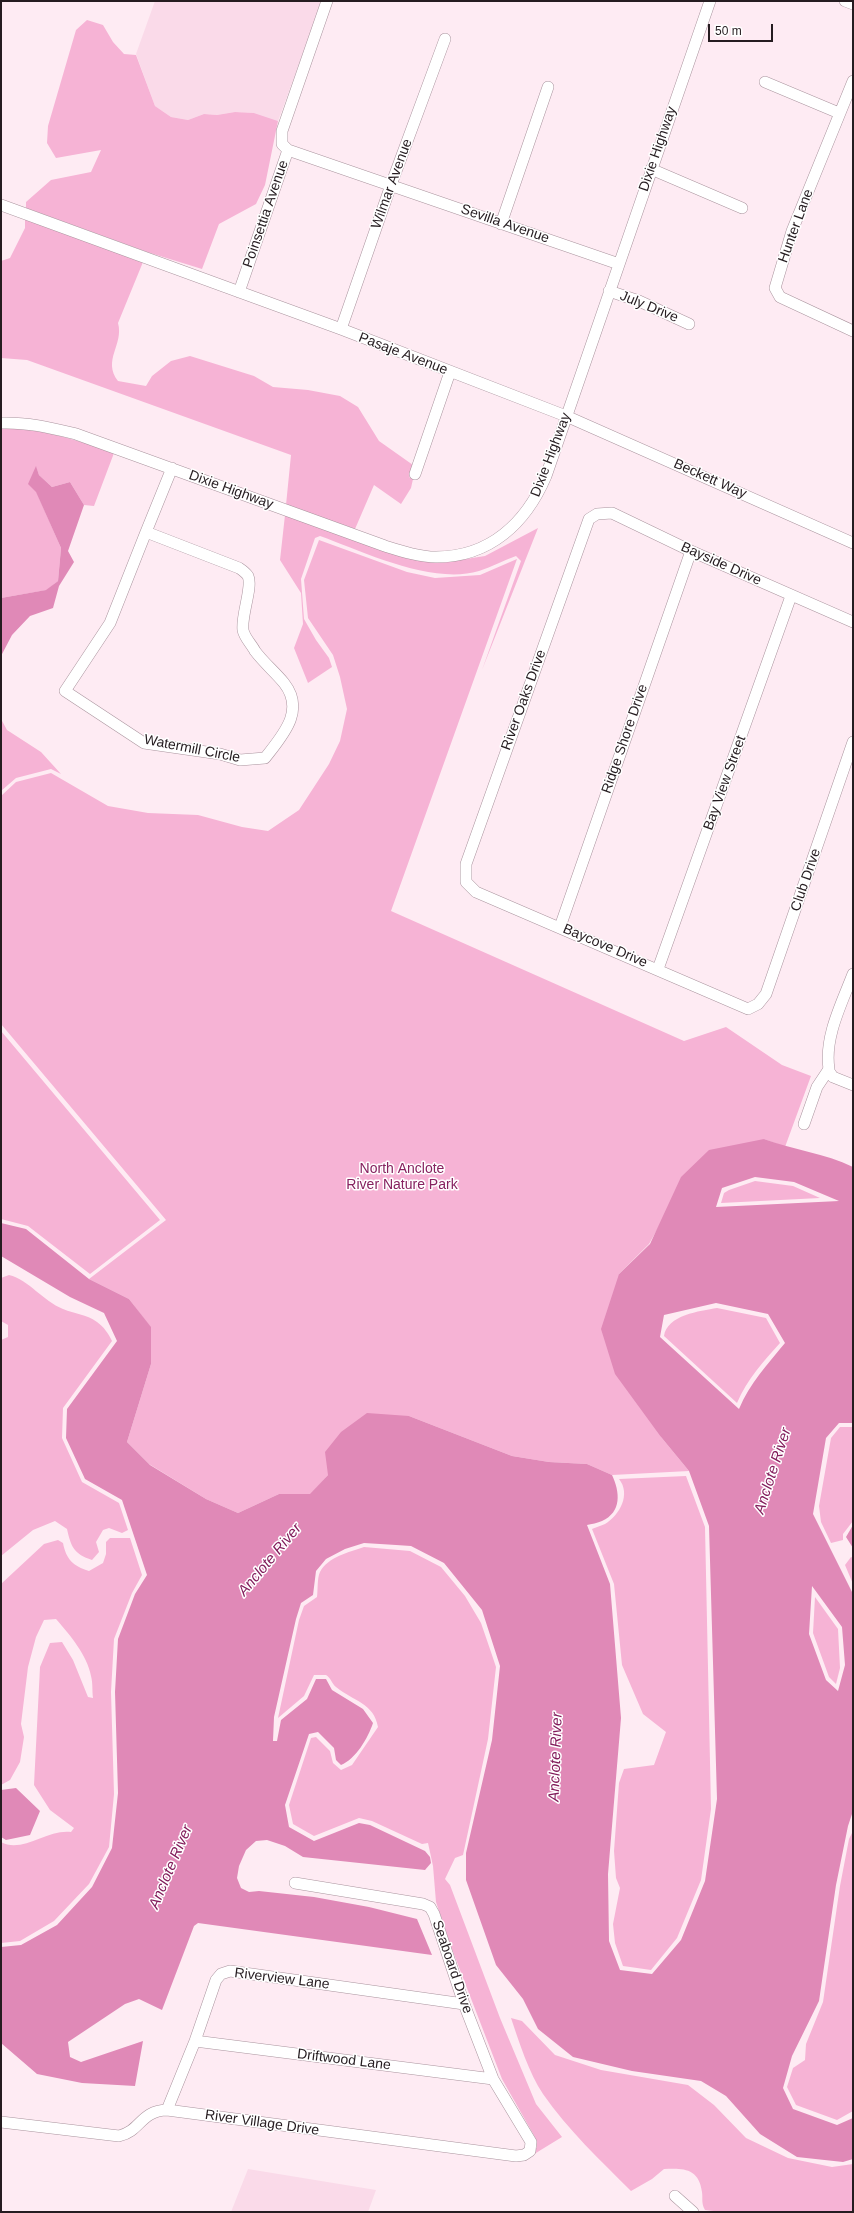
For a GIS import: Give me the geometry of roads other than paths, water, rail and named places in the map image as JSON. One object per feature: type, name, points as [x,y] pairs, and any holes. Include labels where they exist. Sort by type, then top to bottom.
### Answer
[{"type":"street","name":"Poinsettia Avenue","points":[[239,292],[288,150],[282,144],[282,131],[327,1]]},
{"type":"street","name":"Dixie Highway","points":[[1,423],[18,423],[49,427],[76,434],[385,546],[423,556],[453,556],[481,547],[504,535],[524,516],[537,496],[710,1]]},
{"type":"street","points":[[845,1],[853,4]]},
{"type":"street","name":"Wilmar Avenue","points":[[341,330],[390,185],[445,39]]},
{"type":"street","name":"Hunter Lane","points":[[853,81],[792,231],[775,288],[780,297],[853,331]]},
{"type":"street","points":[[766,82],[839,113]]},
{"type":"street","points":[[501,224],[548,86]]},
{"type":"street","points":[[288,150],[390,185]]},
{"type":"street","points":[[651,169],[742,208]]},
{"type":"street","name":"Sevilla Avenue","points":[[390,185],[619,264]]},
{"type":"street","name":"Pasaje Avenue","points":[[1,205],[341,330],[566,416]]},
{"type":"street","name":"July Drive","points":[[609,291],[639,302],[689,324]]},
{"type":"street","points":[[415,474],[450,372]]},
{"type":"street","name":"Beckett Way","points":[[566,416],[853,543]]},
{"type":"street","name":"Watermill Circle","points":[[146,532],[239,568],[248,575],[250,584],[243,615],[243,632],[262,660],[285,684],[292,701],[292,718],[281,738],[265,758],[240,760],[220,754],[144,743],[64,691],[110,623],[146,532],[172,468]]},
{"type":"street","name":"Bayside Drive","points":[[589,519],[597,514],[612,513],[691,551],[853,622]]},
{"type":"street","name":"River Oaks Drive","points":[[466,882],[466,864],[589,519]]},
{"type":"street","name":"Ridge Shore Drive","points":[[560,927],[691,551]]},
{"type":"street","name":"Bay View Street","points":[[658,969],[791,596]]},
{"type":"street","name":"Club Drive","points":[[748,1009],[758,1004],[766,994],[853,742]]},
{"type":"street","name":"Baycove Drive","points":[[466,882],[476,892],[748,1009]]},
{"type":"street","points":[[853,974],[833,1028],[827,1054],[828,1070],[833,1077],[853,1085]]},
{"type":"street","points":[[804,1124],[817,1087],[828,1070]]},
{"type":"street","name":"Seaboard Drive","points":[[295,1883],[423,1904],[430,1907],[434,1914],[464,2004],[493,2079],[531,2142],[530,2151]]},
{"type":"street","name":"Riverview Lane","points":[[167,2110],[195,2041],[216,1980],[221,1974],[230,1972],[464,2004]]},
{"type":"street","name":"Driftwood Lane","points":[[195,2041],[493,2079]]},
{"type":"street","name":"River Village Drive","points":[[1,2122],[96,2135],[119,2136],[129,2133],[150,2113],[167,2110],[516,2156],[524,2155],[530,2151]]},
{"type":"street","points":[[675,2196],[693,2212]]},
{"type":"water","points":[[36,466],[39,475],[52,487],[70,482],[84,505],[68,551],[74,562],[59,586],[53,608],[30,616],[12,635],[1,656],[1,598],[46,590],[58,581],[61,548],[36,492],[28,484]]},
{"type":"water","name":"Anclote River","points":[[764,1139],[831,1158],[853,1167],[853,1423],[839,1423],[826,1438],[813,1514],[853,1594],[853,1811],[848,1826],[836,1885],[819,2001],[792,2056],[783,2088],[793,2109],[837,2125],[853,2118],[853,2159],[843,2162],[797,2157],[760,2134],[726,2096],[701,2081],[632,2071],[573,2057],[538,2029],[523,1999],[496,1965],[466,1880],[466,1853],[492,1740],[500,1666],[482,1610],[444,1563],[411,1546],[364,1543],[345,1549],[326,1559],[316,1571],[313,1595],[301,1603],[296,1619],[274,1717],[273,1741],[277,1741],[281,1720],[307,1699],[316,1679],[326,1679],[332,1690],[363,1709],[373,1723],[361,1747],[352,1758],[341,1765],[336,1760],[334,1748],[318,1732],[309,1734],[285,1805],[289,1827],[314,1841],[359,1823],[370,1825],[425,1851],[430,1857],[431,1863],[425,1870],[303,1857],[285,1846],[267,1840],[256,1841],[246,1850],[239,1866],[237,1878],[241,1888],[249,1892],[259,1891],[314,1897],[369,1907],[417,1919],[432,1955],[198,1923],[194,1926],[162,2010],[139,1999],[125,2004],[68,2042],[70,2057],[81,2062],[143,2041],[135,2086],[82,2083],[37,2074],[1,2043],[1,1947],[21,1945],[57,1925],[92,1887],[112,1848],[118,1793],[115,1692],[118,1639],[135,1594],[147,1575],[122,1500],[85,1479],[66,1438],[67,1409],[117,1341],[104,1313],[70,1297],[1,1256],[1,1223],[26,1229],[89,1279],[129,1299],[151,1327],[151,1364],[127,1442],[150,1465],[206,1499],[238,1513],[279,1494],[310,1494],[328,1475],[325,1452],[341,1432],[367,1413],[409,1416],[512,1456],[549,1462],[587,1464],[612,1475],[618,1495],[616,1507],[608,1517],[600,1522],[587,1525],[610,1584],[621,1718],[608,1874],[609,1941],[620,1970],[652,1974],[681,1940],[705,1881],[717,1799],[709,1526],[689,1471],[661,1437],[615,1374],[601,1329],[619,1274],[650,1244],[681,1177],[709,1150]],"holes":[[[755,1177],[794,1182],[839,1201],[716,1207],[722,1188]],[[716,1303],[768,1314],[785,1343],[754,1382],[739,1409],[660,1337],[664,1315]],[[812,1586],[842,1627],[845,1665],[838,1691],[826,1680],[809,1634]]]},
{"type":"water","points":[[853,1525],[853,1548],[846,1537]]},
{"type":"water","points":[[16,1788],[40,1811],[30,1835],[6,1840],[1,1837],[1,1790]]},
{"type":"park label","name":"North Anclote River Nature Park","points":[[402,1178]]}]
